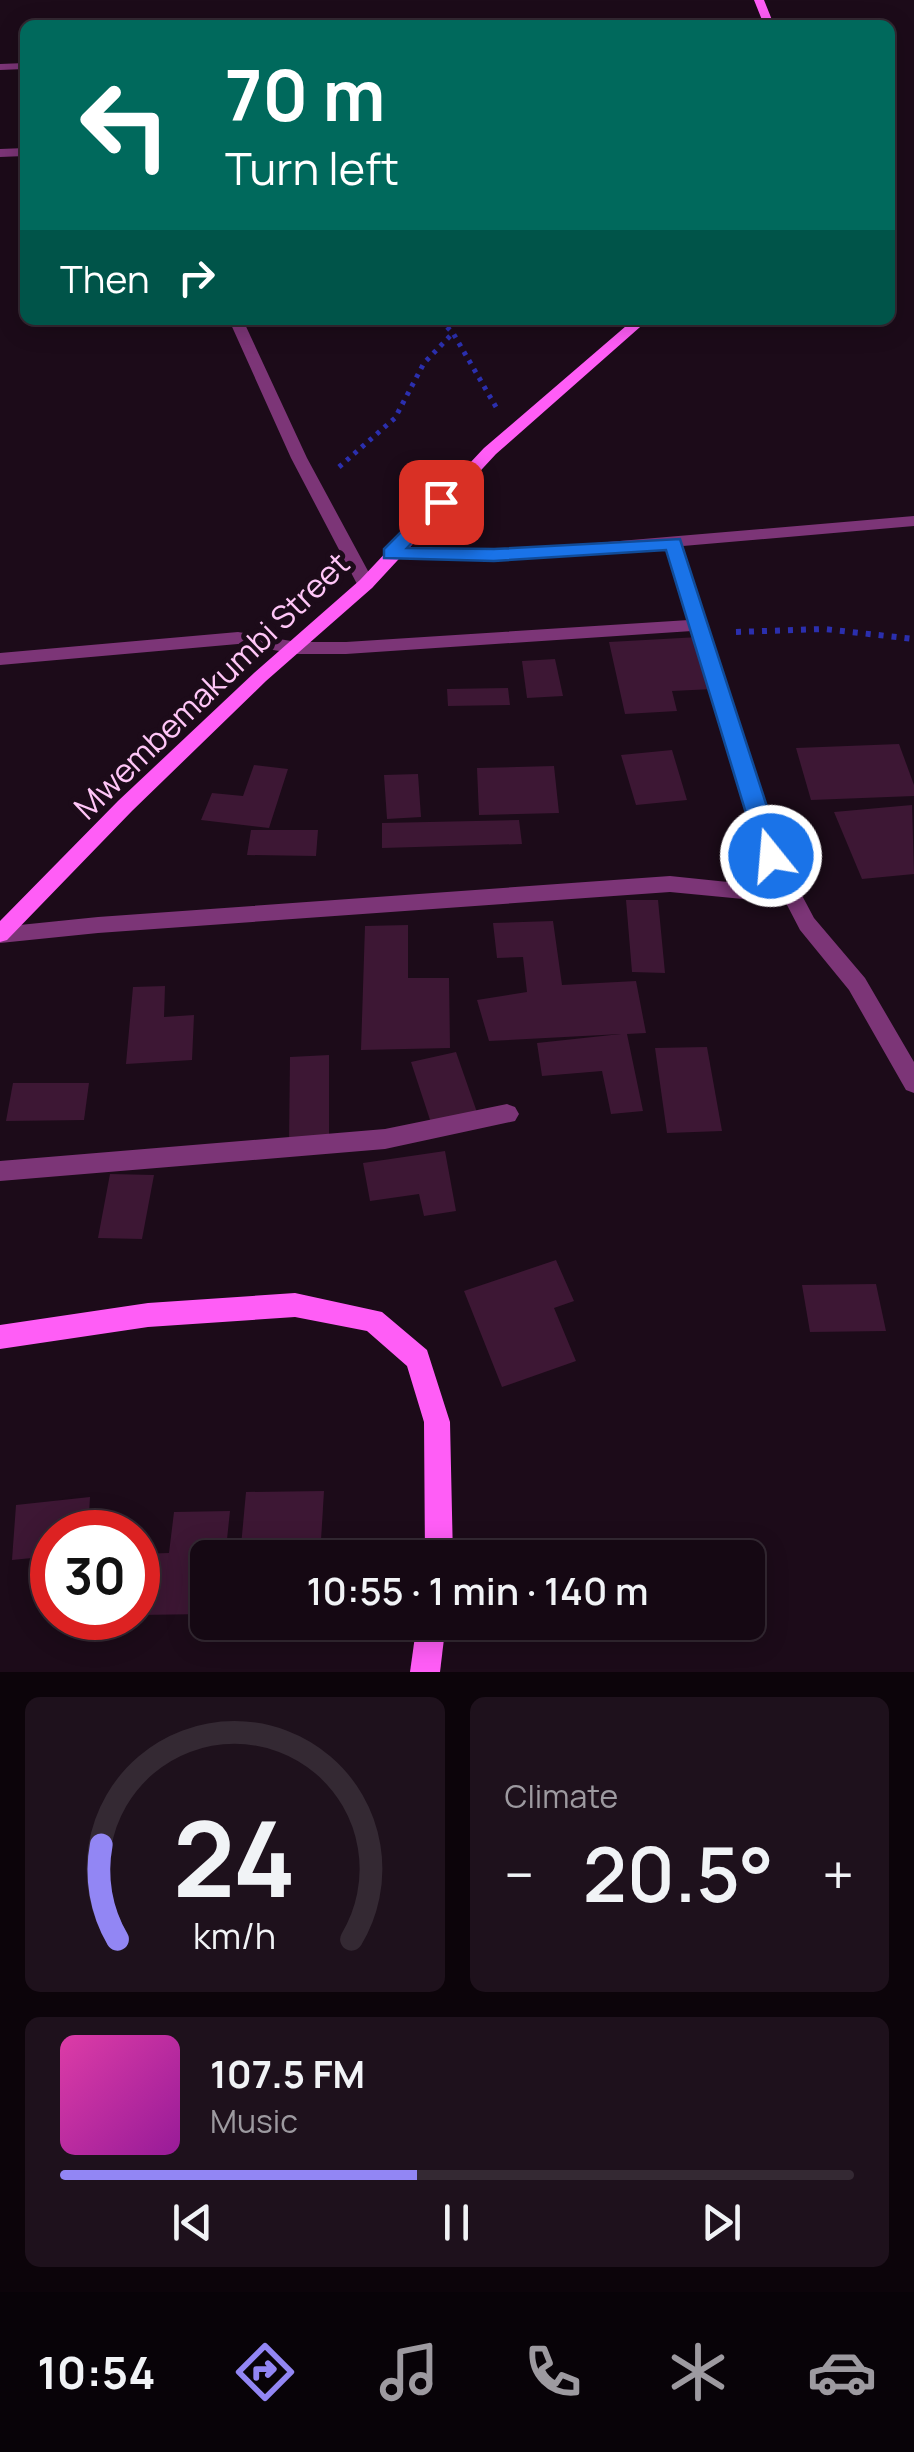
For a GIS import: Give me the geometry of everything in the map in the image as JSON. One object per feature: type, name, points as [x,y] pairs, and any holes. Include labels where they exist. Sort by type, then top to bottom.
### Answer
[{"type":"street","points":[[238,325],[298,458],[366,584]]},
{"type":"street","name":"Mwembemakumbi Street","points":[[0,935],[125,806],[260,677],[366,584],[511,434],[635,325]]},
{"type":"street","points":[[391,554],[494,555],[914,521]]},
{"type":"street","points":[[674,543],[771,856],[807,924],[857,984],[914,1082]]},
{"type":"street","points":[[0,659],[238,638],[297,648],[701,630]]},
{"type":"street","points":[[0,935],[98,924],[670,884],[792,896]]},
{"type":"street","points":[[0,1171],[385,1139],[507,1114]]},
{"type":"street","points":[[0,1337],[148,1315],[295,1305],[373,1320],[418,1359],[437,1422],[440,1540]]},
{"type":"street","points":[[425,1672],[429,1640]]},
{"type":"path","points":[[445,325],[511,434]]},
{"type":"path","points":[[318,490],[354,452],[395,418],[424,363],[453,333]]},
{"type":"path","points":[[701,630],[786,628],[914,639]]},
{"type":"building","points":[[699,637],[713,689],[672,691],[677,711],[625,714],[609,642]]},
{"type":"building","points":[[555,659],[563,696],[527,698],[522,661]]},
{"type":"building","points":[[508,688],[510,705],[448,706],[447,689]]},
{"type":"building","points":[[899,744],[914,785],[914,796],[811,800],[796,748]]},
{"type":"building","points":[[672,750],[687,800],[636,805],[621,755]]},
{"type":"building","points":[[254,765],[288,769],[269,828],[201,820],[212,793],[243,796]]},
{"type":"building","points":[[554,766],[559,813],[479,815],[477,768]]},
{"type":"building","points":[[418,774],[421,817],[387,819],[384,775]]},
{"type":"building","points":[[912,805],[914,874],[862,879],[834,812]]},
{"type":"building","points":[[519,820],[522,844],[382,848],[382,823]]},
{"type":"building","points":[[251,830],[318,830],[316,856],[247,855]]},
{"type":"building","points":[[626,900],[658,900],[665,973],[632,972]]},
{"type":"building","points":[[553,921],[562,985],[636,981],[646,1033],[627,1034],[643,1111],[611,1114],[602,1071],[542,1076],[537,1043],[621,1034],[489,1041],[477,1000],[527,992],[523,957],[497,958],[493,923]]},
{"type":"building","points":[[408,925],[408,978],[449,978],[450,1048],[361,1050],[365,926]]},
{"type":"building","points":[[165,986],[164,1017],[194,1015],[192,1060],[126,1064],[133,987]]},
{"type":"building","points":[[707,1047],[722,1131],[667,1133],[655,1048]]},
{"type":"building","points":[[456,1052],[480,1121],[434,1132],[411,1062]]},
{"type":"building","points":[[329,1055],[329,1141],[289,1144],[290,1057]]},
{"type":"building","points":[[13,1083],[89,1083],[84,1120],[6,1121]]},
{"type":"building","points":[[445,1151],[456,1211],[424,1216],[419,1194],[370,1201],[363,1163]]},
{"type":"building","points":[[110,1174],[154,1175],[142,1239],[98,1238]]},
{"type":"building","points":[[556,1260],[574,1301],[554,1308],[576,1361],[502,1387],[464,1291]]},
{"type":"building","points":[[876,1284],[886,1331],[810,1332],[802,1285]]},
{"type":"building","points":[[324,1491],[321,1540],[242,1540],[246,1492]]},
{"type":"building","points":[[90,1497],[89,1510],[30,1510],[30,1558],[12,1560],[16,1505]]},
{"type":"building","points":[[230,1511],[227,1540],[190,1540],[190,1614],[160,1615],[160,1553],[169,1553],[174,1512]]},
{"type":"route","points":[[441,502],[391,554],[494,555],[674,543],[771,856]]}]
